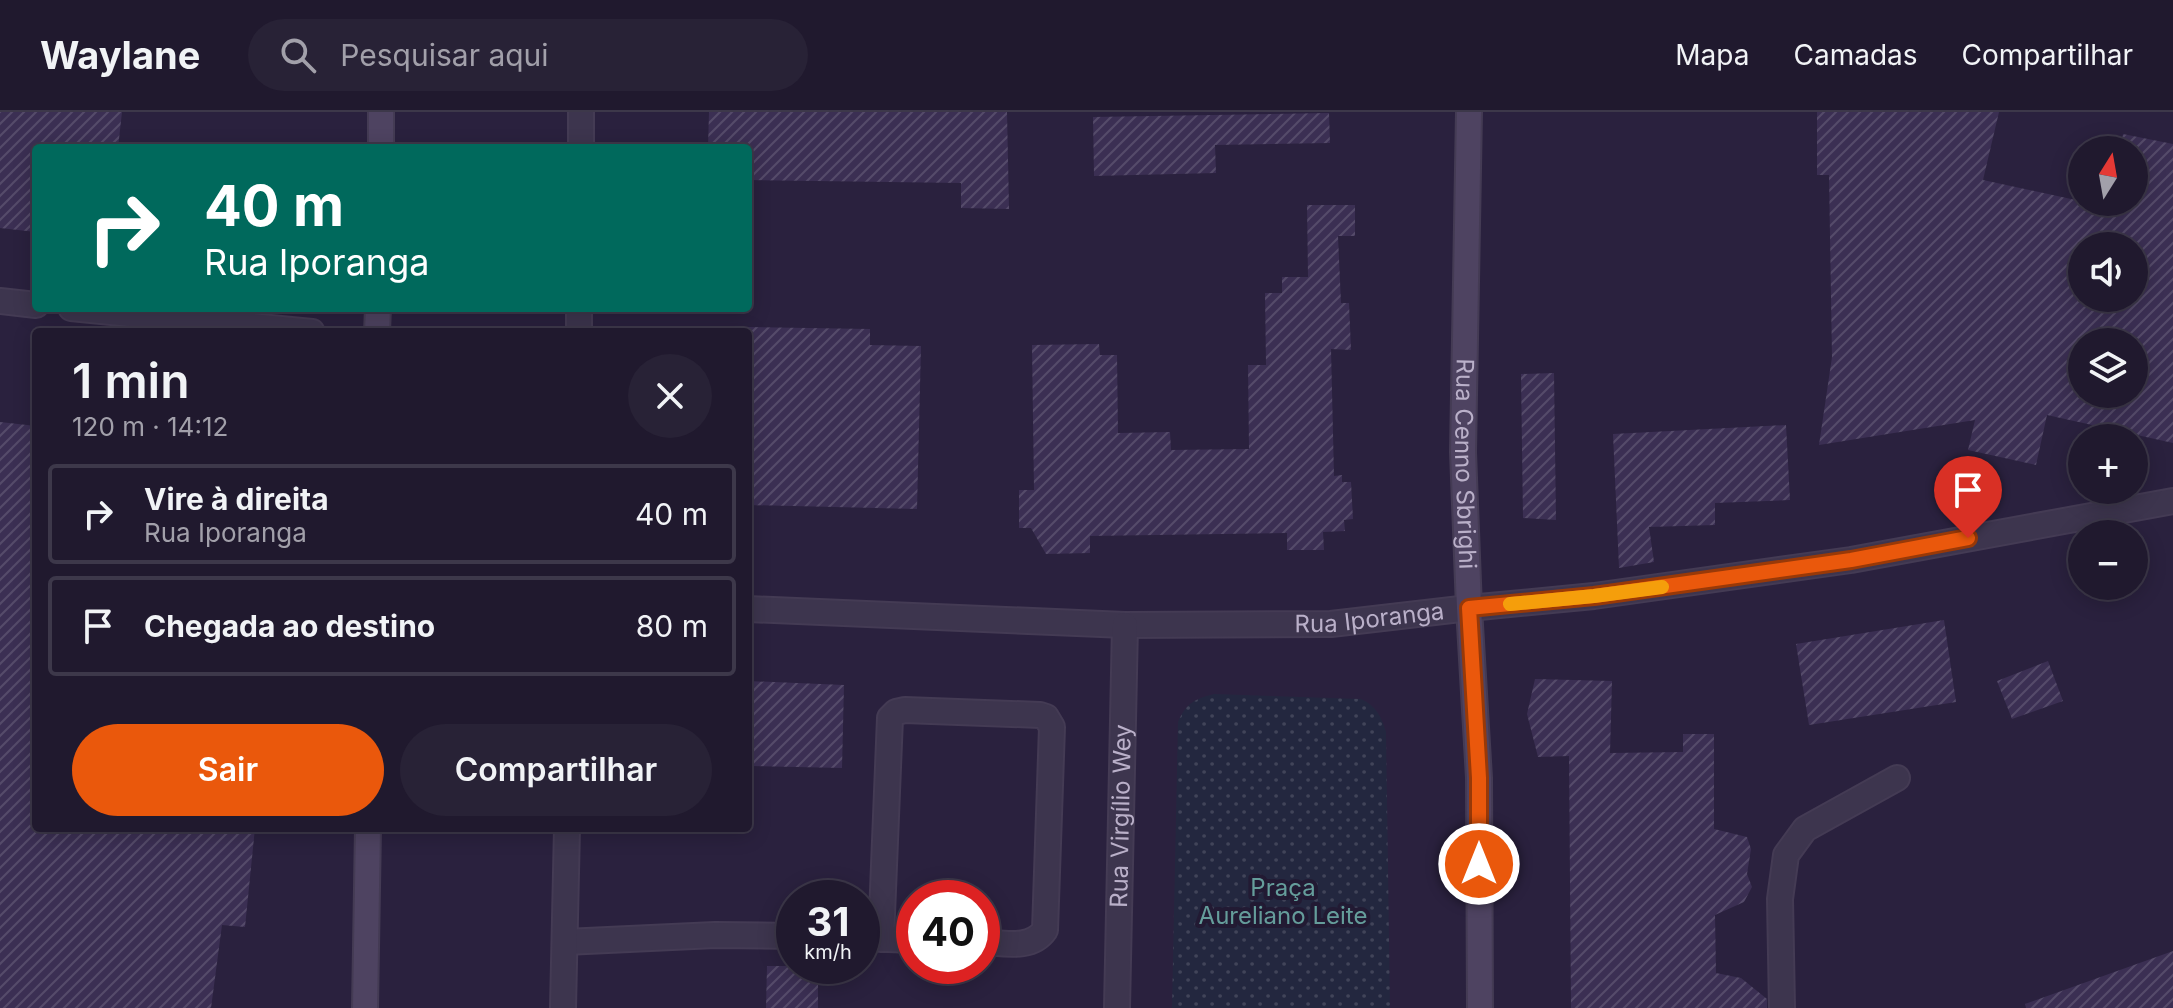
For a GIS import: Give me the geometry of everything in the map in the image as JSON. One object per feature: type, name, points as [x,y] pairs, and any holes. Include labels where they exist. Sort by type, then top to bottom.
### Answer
[{"type":"street","points":[[381,112],[381,144]]},
{"type":"street","points":[[581,112],[581,144]]},
{"type":"street","name":"Rua Cenno Sbrighi","points":[[1469,112],[1463,452],[1479,778],[1480,1008]]},
{"type":"street","points":[[0,301],[32,305]]},
{"type":"street","points":[[111,312],[272,328]]},
{"type":"street","name":"Rua Iporanga","points":[[752,609],[1125,625],[1331,624],[1594,596],[1851,560],[2173,501]]},
{"type":"street","name":"Rua Virgílio Wey","points":[[1117,1008],[1125,625]]},
{"type":"street","points":[[876,880],[890,718],[896,712],[1046,717],[1052,727],[1045,930],[1039,939],[1025,944],[1000,943]]},
{"type":"street","points":[[1782,1008],[1780,899],[1786,855],[1805,829],[1897,778]]},
{"type":"street","points":[[365,1008],[368,832]]},
{"type":"street","points":[[563,1008],[567,832]]},
{"type":"street","points":[[565,942],[715,935],[776,936]]},
{"type":"green space","name":"Praça Aureliano Leite","points":[[1214,694],[1361,699],[1380,716],[1386,732],[1390,1008],[1172,1008],[1178,722],[1192,703]]},
{"type":"building","points":[[0,112],[122,112],[118,144],[32,144],[32,232],[0,228]]},
{"type":"building","points":[[709,112],[1007,112],[1009,209],[961,208],[961,183],[752,180],[752,144],[708,144]]},
{"type":"building","points":[[1817,112],[1999,112],[1983,180],[2068,198],[2068,216],[2148,216],[2148,139],[2173,144],[2173,443],[2148,437],[2148,424],[2088,424],[2047,415],[2036,465],[1968,450],[1975,420],[1819,445],[1832,357],[1829,175],[1817,175]]},
{"type":"building","points":[[1329,113],[1330,143],[1215,145],[1216,173],[1094,176],[1093,117]]},
{"type":"building","points":[[1307,205],[1355,205],[1355,236],[1338,236],[1341,303],[1349,303],[1351,350],[1331,349],[1334,476],[1342,475],[1342,482],[1351,482],[1353,519],[1344,520],[1345,531],[1323,532],[1324,550],[1287,550],[1287,533],[1090,536],[1090,553],[1046,554],[1031,528],[1019,528],[1019,490],[1034,490],[1032,345],[1099,344],[1100,355],[1117,355],[1118,433],[1170,432],[1171,450],[1249,449],[1248,365],[1266,365],[1265,293],[1282,293],[1282,277],[1308,277]]},
{"type":"building","points":[[748,327],[870,329],[870,345],[921,346],[917,509],[752,505],[752,328]]},
{"type":"building","points":[[1554,373],[1556,520],[1523,518],[1521,374]]},
{"type":"building","points":[[0,422],[32,426],[32,832],[255,832],[245,927],[222,925],[211,1008],[0,1008]]},
{"type":"building","points":[[1786,425],[1790,500],[1715,503],[1715,525],[1649,527],[1654,562],[1619,568],[1613,434]]},
{"type":"building","points":[[1944,620],[1956,702],[1809,725],[1796,644]]},
{"type":"building","points":[[2048,661],[2063,701],[2012,719],[1997,681]]},
{"type":"building","points":[[1535,679],[1612,681],[1610,753],[1683,752],[1683,734],[1714,734],[1714,829],[1747,837],[1751,849],[1747,874],[1752,887],[1744,902],[1715,915],[1716,973],[1741,978],[1767,999],[1767,1008],[1571,1008],[1569,756],[1538,757],[1527,714]]},
{"type":"building","points":[[752,681],[844,685],[842,768],[752,766]]},
{"type":"building","points":[[2173,951],[2173,1008],[2026,1008],[2025,1004]]},
{"type":"building","points":[[767,966],[776,966],[776,984],[818,984],[818,1008],[766,1008]]},
{"type":"slow traffic","points":[[1510,604],[1662,587]]},
{"type":"route","points":[[1479,864],[1479,778],[1469,608],[1594,596],[1851,560],[1968,538]]}]
